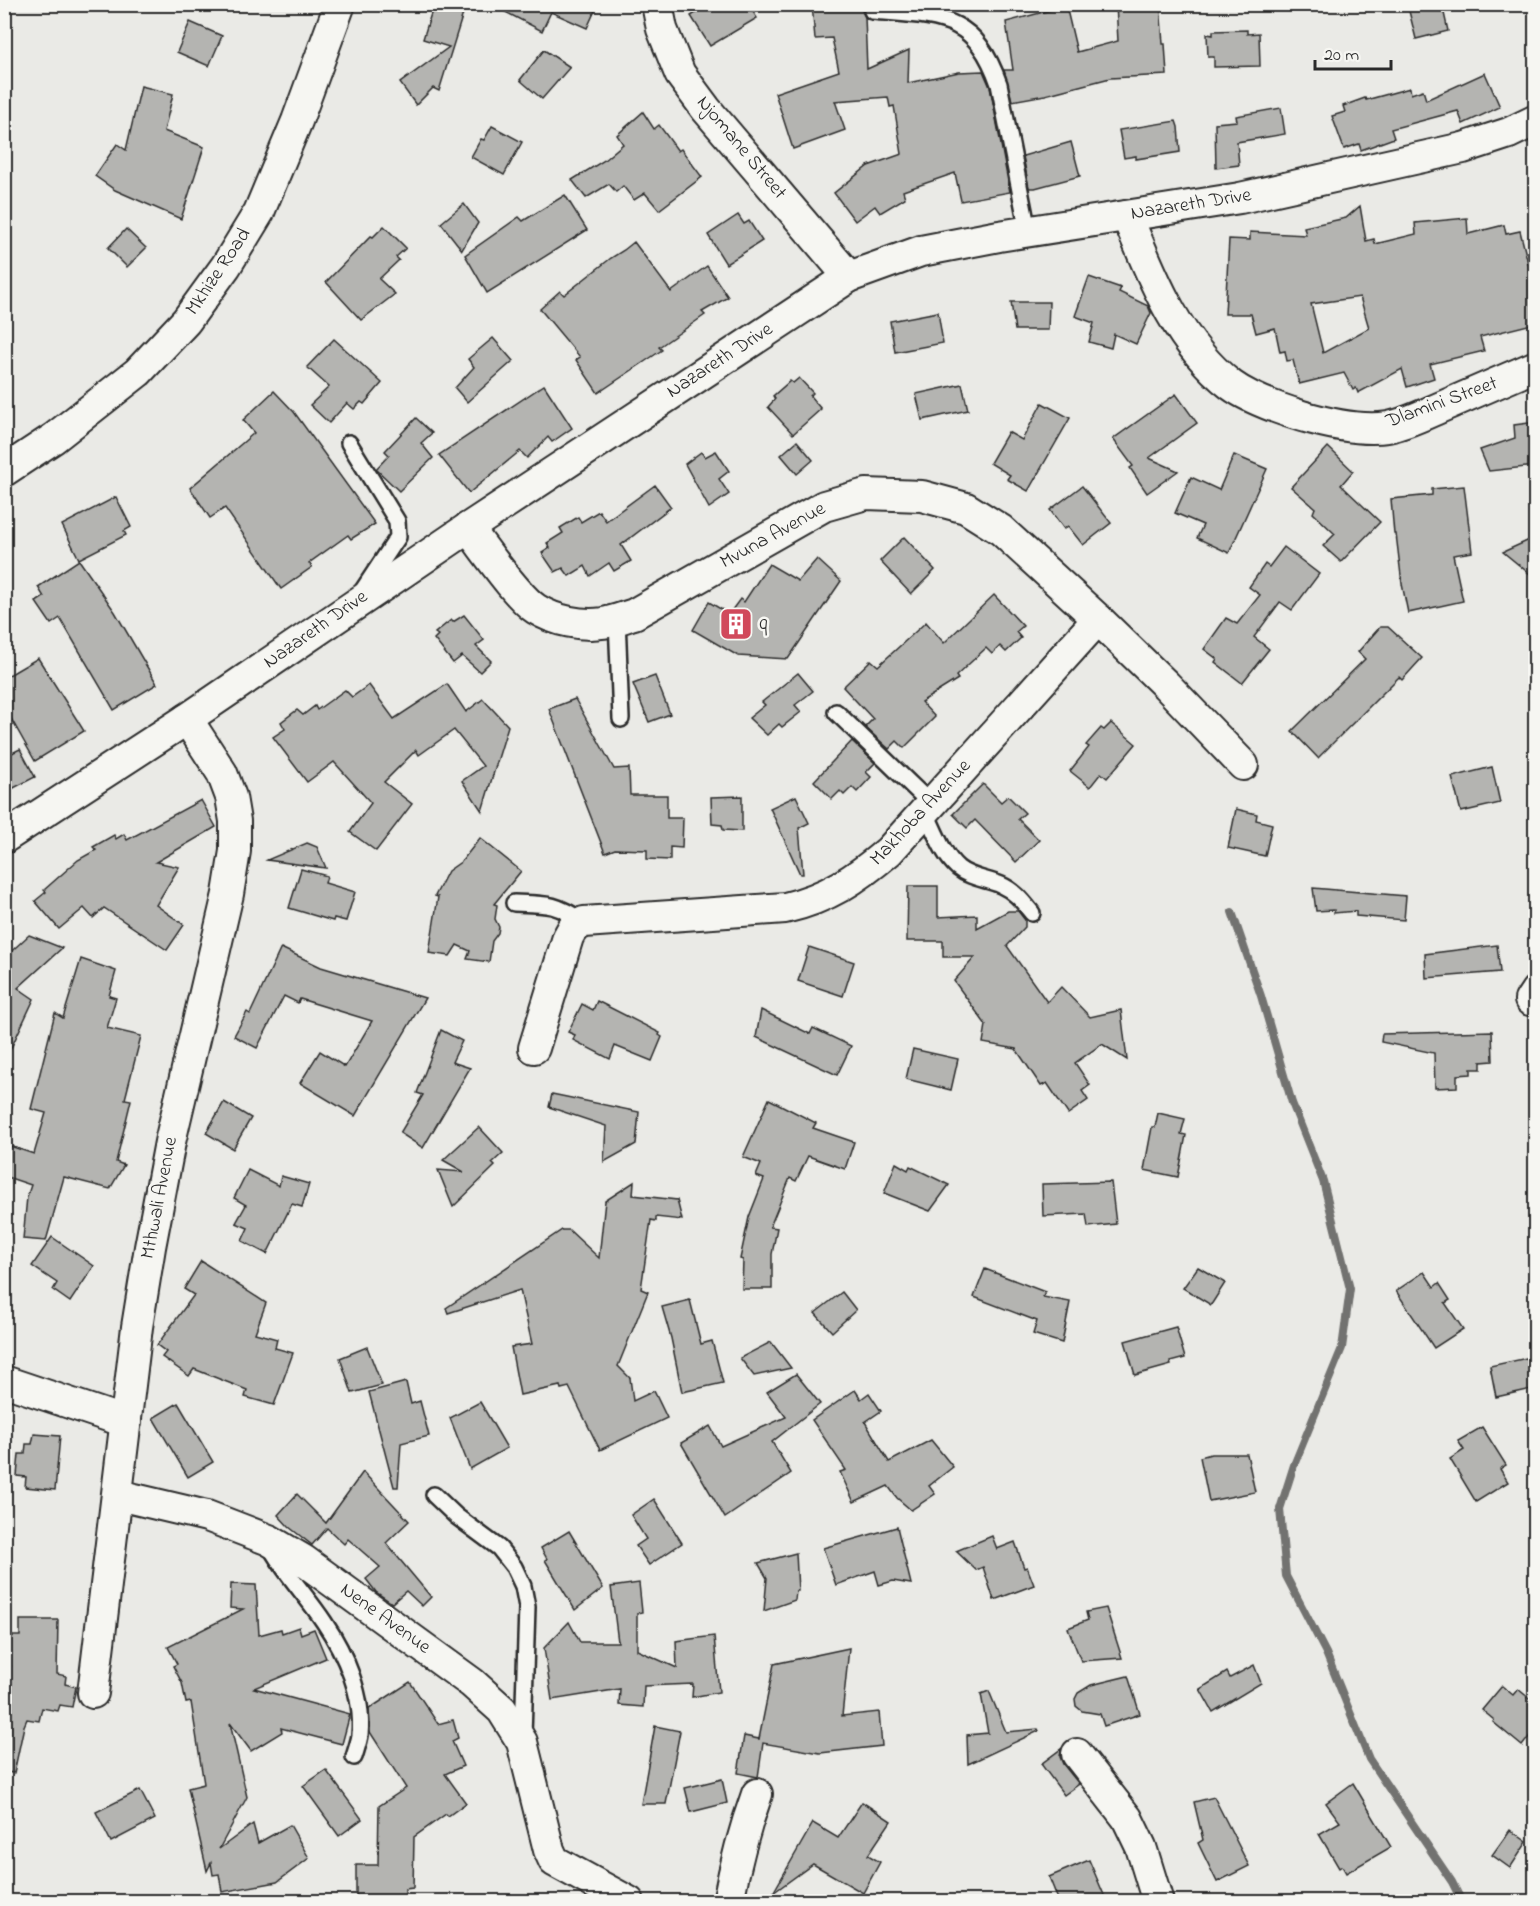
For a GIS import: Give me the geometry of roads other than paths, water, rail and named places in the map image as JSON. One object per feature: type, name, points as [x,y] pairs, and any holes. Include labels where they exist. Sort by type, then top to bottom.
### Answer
[{"type":"street","name":"Mkhize Road","points":[[4,471],[54,438],[138,372],[193,312],[259,212],[297,121],[340,4]]},
{"type":"street","name":"Njomane Street","points":[[657,4],[662,29],[680,74],[706,109],[849,277]]},
{"type":"street","name":"Nazareth Drive","points":[[4,838],[187,719],[352,605],[849,277],[921,251],[1028,231],[1240,198],[1463,148],[1509,133],[1536,120]]},
{"type":"street","name":"Dlamini Street","points":[[1127,216],[1156,286],[1180,328],[1205,361],[1232,386],[1274,407],[1322,422],[1358,427],[1387,427],[1536,366]]},
{"type":"street","name":"Mvuna Avenue","points":[[468,528],[535,609],[556,618],[578,623],[602,623],[634,614],[824,506],[866,494],[922,496],[966,508],[1001,530],[1098,619],[1243,765]]},
{"type":"street","name":"Makhoba Avenue","points":[[584,922],[759,911],[809,903],[836,891],[861,875],[889,851],[1098,619]]},
{"type":"street","name":"Mthwali Avenue","points":[[93,1693],[137,1327],[156,1212],[170,1142],[228,894],[235,851],[235,821],[231,796],[222,773],[187,719]]},
{"type":"street","points":[[534,1048],[568,937],[573,928],[584,922]]},
{"type":"street","points":[[4,1381],[126,1422]]},
{"type":"street","name":"Nene Avenue","points":[[118,1495],[207,1516],[266,1539],[303,1560],[472,1683],[502,1710],[522,1742],[549,1850],[554,1861],[629,1902]]},
{"type":"street","points":[[1077,1755],[1127,1818],[1141,1846],[1158,1902]]},
{"type":"street","points":[[729,1902],[743,1831],[757,1794]]},
{"type":"lane","points":[[872,11],[926,16],[947,22],[966,29],[980,43],[991,61],[999,84],[1028,231]]},
{"type":"lane","points":[[349,443],[397,520],[399,529],[399,537],[352,605]]},
{"type":"lane","points":[[617,619],[621,719]]},
{"type":"lane","points":[[836,712],[928,808],[947,855],[958,868],[976,878],[1002,886],[1017,895],[1032,913]]},
{"type":"lane","points":[[514,903],[554,905],[564,908],[584,922]]},
{"type":"lane","points":[[434,1495],[456,1516],[499,1548],[514,1567],[523,1586],[527,1607],[522,1742]]},
{"type":"lane","points":[[266,1539],[279,1564],[324,1621],[352,1677],[360,1708],[360,1736],[354,1757]]},
{"type":"waterway","points":[[1232,912],[1261,996],[1292,1103],[1323,1181],[1350,1289],[1342,1348],[1294,1465],[1280,1509],[1286,1576],[1326,1653],[1369,1759],[1452,1882],[1462,1902]]},
{"type":"place","name":"q","points":[[736,624]]}]
